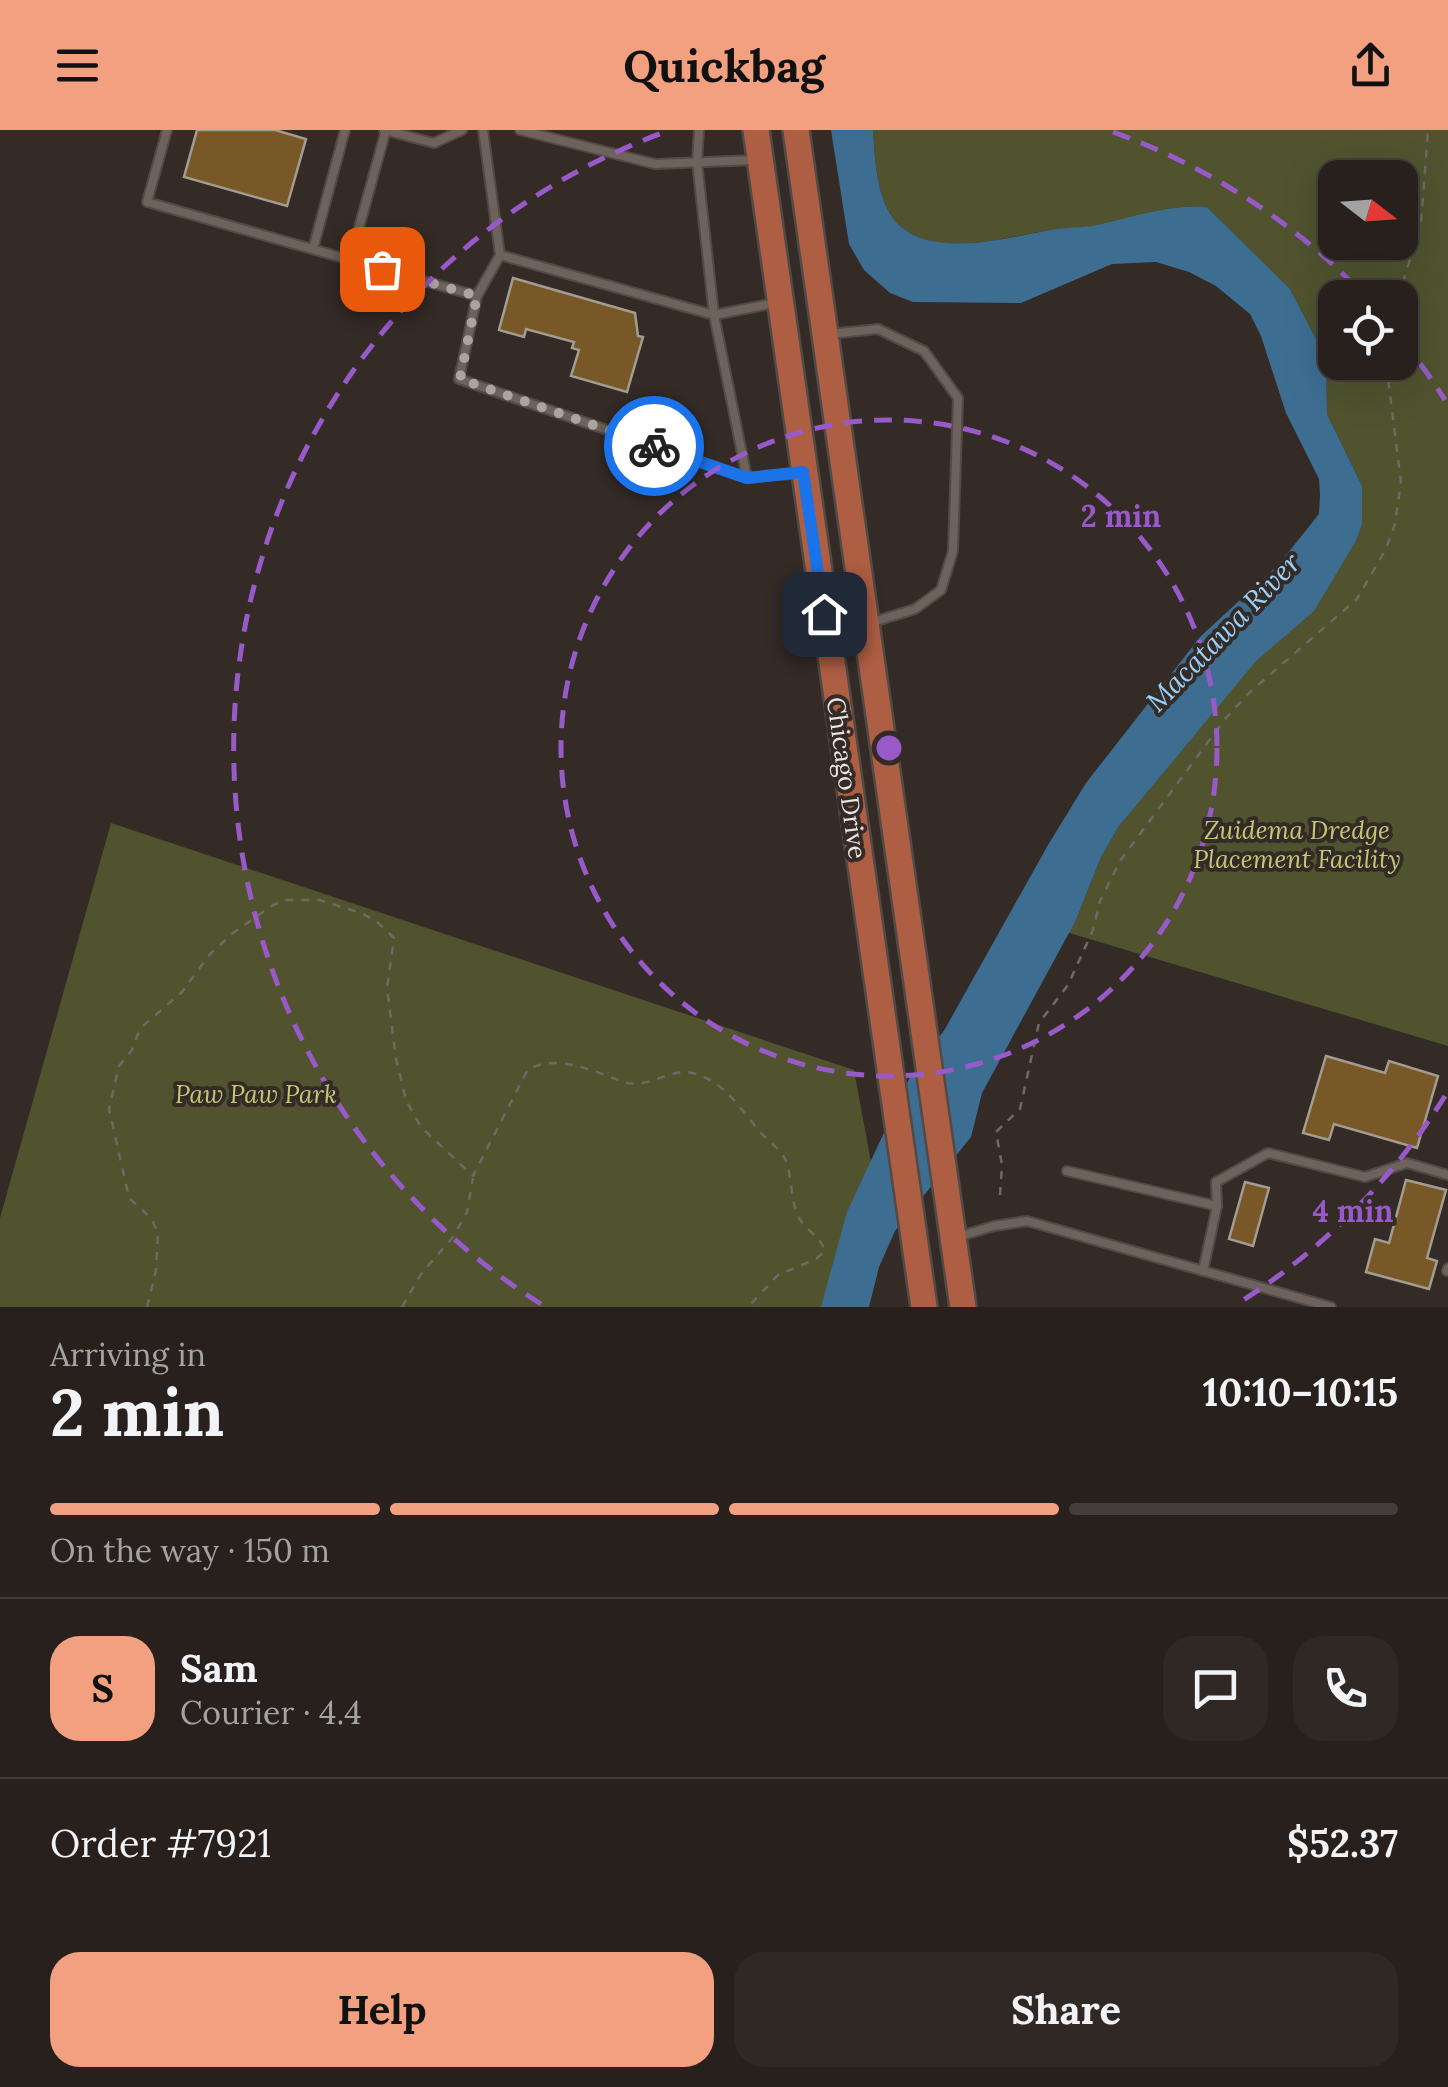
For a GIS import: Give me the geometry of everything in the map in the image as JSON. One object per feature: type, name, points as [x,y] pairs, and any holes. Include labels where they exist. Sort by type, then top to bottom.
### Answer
[{"type":"main road","name":"Chicago Drive","points":[[756,130],[924,1307]]},
{"type":"main road","name":"Chicago Drive","points":[[796,130],[963,1307]]},
{"type":"main road","points":[[807,499],[848,503]]},
{"type":"lane","points":[[167,130],[147,202],[477,296]]},
{"type":"lane","points":[[313,249],[345,130]]},
{"type":"lane","points":[[350,260],[385,130],[434,143],[462,130]]},
{"type":"lane","points":[[483,130],[500,254],[477,296],[460,379],[747,478],[803,472]]},
{"type":"lane","points":[[520,130],[655,164],[759,160]]},
{"type":"lane","points":[[699,130],[697,162],[714,315],[747,478]]},
{"type":"lane","points":[[500,254],[714,315],[779,302]]},
{"type":"lane","points":[[825,335],[878,329],[924,352],[958,398],[953,551],[940,590],[915,609],[866,624]]},
{"type":"lane","points":[[1203,1271],[1217,1206],[1216,1182],[1268,1154],[1365,1177],[1407,1162],[1448,1175]]},
{"type":"lane","points":[[1067,1171],[1217,1206]]},
{"type":"lane","points":[[953,1239],[994,1226],[1027,1222],[1330,1307]]},
{"type":"path","points":[[1404,280],[1421,224],[1428,130]]},
{"type":"path","points":[[1000,1196],[1002,1164],[996,1132],[1020,1109],[1039,1023],[1068,984],[1120,860],[1226,719],[1249,693],[1357,599],[1386,549],[1396,524],[1401,482],[1388,380]]},
{"type":"path","points":[[147,1307],[156,1270],[158,1233],[151,1218],[128,1198],[108,1109],[110,1094],[119,1066],[144,1025],[182,992],[200,964],[221,944],[273,905],[288,900],[319,900],[360,913],[394,938],[387,988],[396,1059],[406,1100],[422,1127],[473,1176]]},
{"type":"path","points":[[402,1307],[467,1212],[473,1176],[528,1068],[554,1061],[598,1071],[628,1084],[692,1073],[744,1109],[785,1156],[800,1220],[822,1240],[826,1250],[816,1259],[778,1276],[748,1307]]},
{"type":"green space","name":"Zuidema Dredge Placement Facility","points":[[873,130],[1448,130],[1448,1046],[1066,932],[1076,920],[1101,857],[1119,826],[1251,664],[1314,610],[1356,541],[1362,525],[1362,486],[1327,414],[1326,380],[1418,380],[1418,280],[1318,280],[1318,343],[1290,289],[1207,207],[1167,209],[1096,226],[954,244],[915,236],[899,225],[891,216],[878,180]]},
{"type":"green space","name":"Paw Paw Park","points":[[111,823],[854,1070],[879,1206],[848,1307],[0,1307],[0,1218]]},
{"type":"water","name":"Macatawa River","points":[[831,130],[873,130],[878,180],[891,216],[915,236],[933,241],[975,243],[1096,225],[1167,209],[1207,207],[1290,289],[1318,343],[1318,380],[1326,380],[1327,414],[1362,486],[1362,525],[1314,611],[1256,661],[1119,826],[1101,857],[1076,920],[982,1093],[971,1137],[895,1231],[879,1267],[869,1307],[821,1307],[847,1212],[909,1079],[945,1029],[1086,783],[1200,637],[1279,564],[1319,514],[1320,494],[1319,479],[1286,413],[1250,314],[1216,286],[1156,262],[1112,264],[1021,303],[913,302],[890,293],[864,270],[849,244]]},
{"type":"building","points":[[197,130],[275,130],[306,139],[287,206],[184,177]]},
{"type":"building","points":[[513,278],[635,313],[638,336],[643,337],[627,392],[571,376],[579,350],[572,348],[574,342],[526,329],[524,337],[499,330]]},
{"type":"building","points":[[1326,1056],[1385,1073],[1389,1061],[1438,1076],[1417,1148],[1334,1124],[1329,1140],[1303,1133]]},
{"type":"building","points":[[1406,1180],[1446,1190],[1427,1258],[1437,1261],[1429,1289],[1366,1272],[1375,1239],[1389,1243]]},
{"type":"building","points":[[1245,1182],[1269,1188],[1253,1246],[1229,1239]]},
{"type":"way so far","points":[[382,269],[477,296],[460,379],[654,446]]},
{"type":"route","points":[[654,446],[747,478],[803,472],[824,614]]}]
